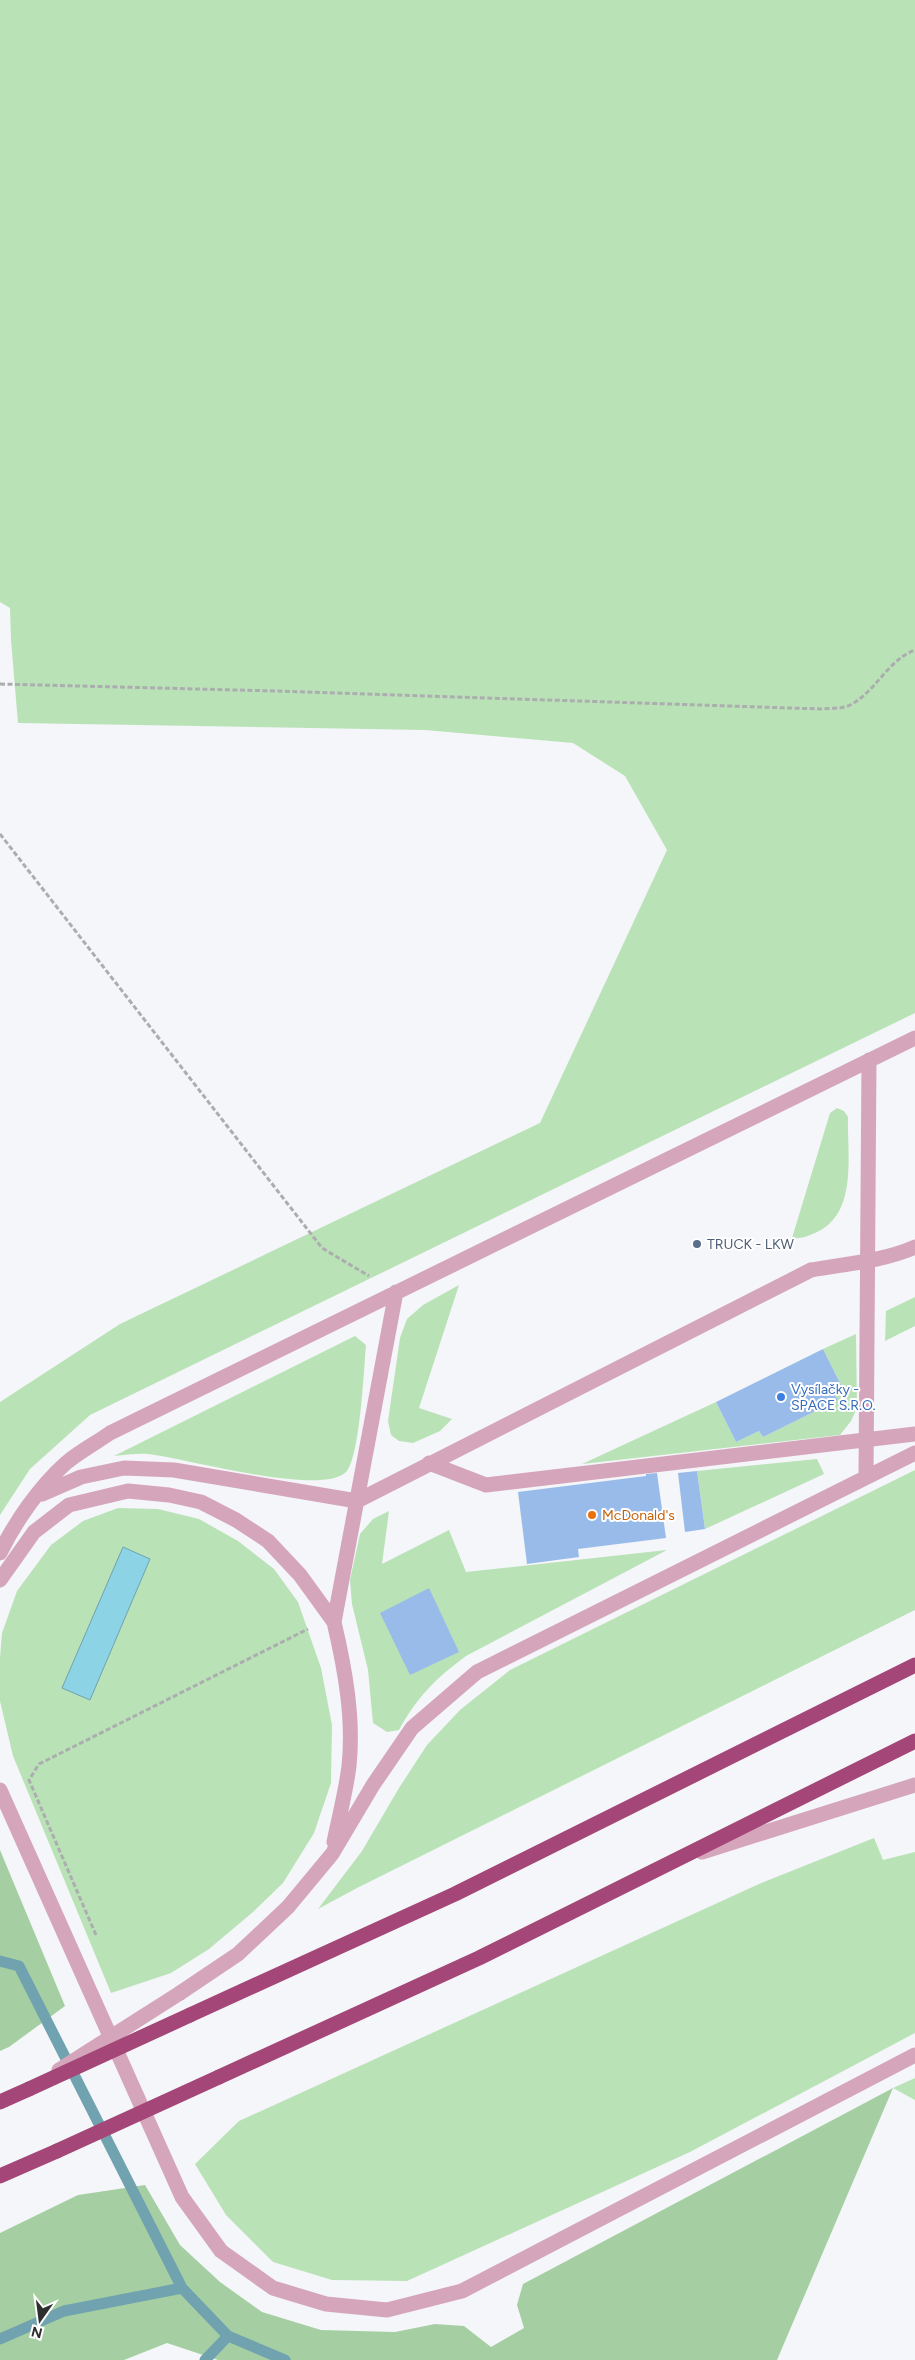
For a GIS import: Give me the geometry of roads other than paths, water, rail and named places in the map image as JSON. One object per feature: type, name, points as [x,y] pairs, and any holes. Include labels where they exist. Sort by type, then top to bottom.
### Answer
[{"type":"highway","points":[[0,2102],[455,1894],[915,1665]]},
{"type":"highway","points":[[0,2176],[479,1958],[915,1741]]},
{"type":"street","points":[[0,1553],[11,1531],[36,1497],[66,1464],[110,1433],[915,1038]]},
{"type":"street","points":[[866,1477],[870,1060]]},
{"type":"street","points":[[36,1497],[81,1477],[124,1468],[174,1470],[357,1501],[428,1463],[810,1270],[868,1260],[904,1252],[915,1247]]},
{"type":"street","points":[[332,1854],[349,1766],[350,1710],[334,1622],[396,1292]]},
{"type":"street","points":[[428,1463],[486,1485],[915,1434]]},
{"type":"street","points":[[29,2089],[238,1954],[257,1938],[288,1907],[332,1854],[373,1785],[412,1728],[477,1672],[915,1453]]},
{"type":"street","points":[[0,1580],[34,1532],[69,1505],[128,1491],[169,1495],[201,1502],[236,1520],[268,1541],[300,1575],[334,1622]]},
{"type":"street","points":[[677,1860],[915,1785]]},
{"type":"street","points":[[0,1790],[182,2197],[221,2251],[273,2288],[326,2304],[388,2310],[462,2291],[915,2055]]},
{"type":"water","points":[[123,1547],[150,1559],[90,1700],[62,1688]]},
{"type":"waterway","points":[[0,1961],[19,1966],[182,2288],[228,2336],[285,2360]]},
{"type":"waterway","points":[[0,2339],[64,2311],[182,2288]]},
{"type":"waterway","points":[[205,2360],[228,2336]]},
{"type":"place","name":"TRUCK - LKW","points":[[697,1244]]},
{"type":"place","name":"Vysílačky - SPACE S.R.O.","points":[[781,1397]]},
{"type":"place","name":"McDonald's","points":[[592,1515]]}]
